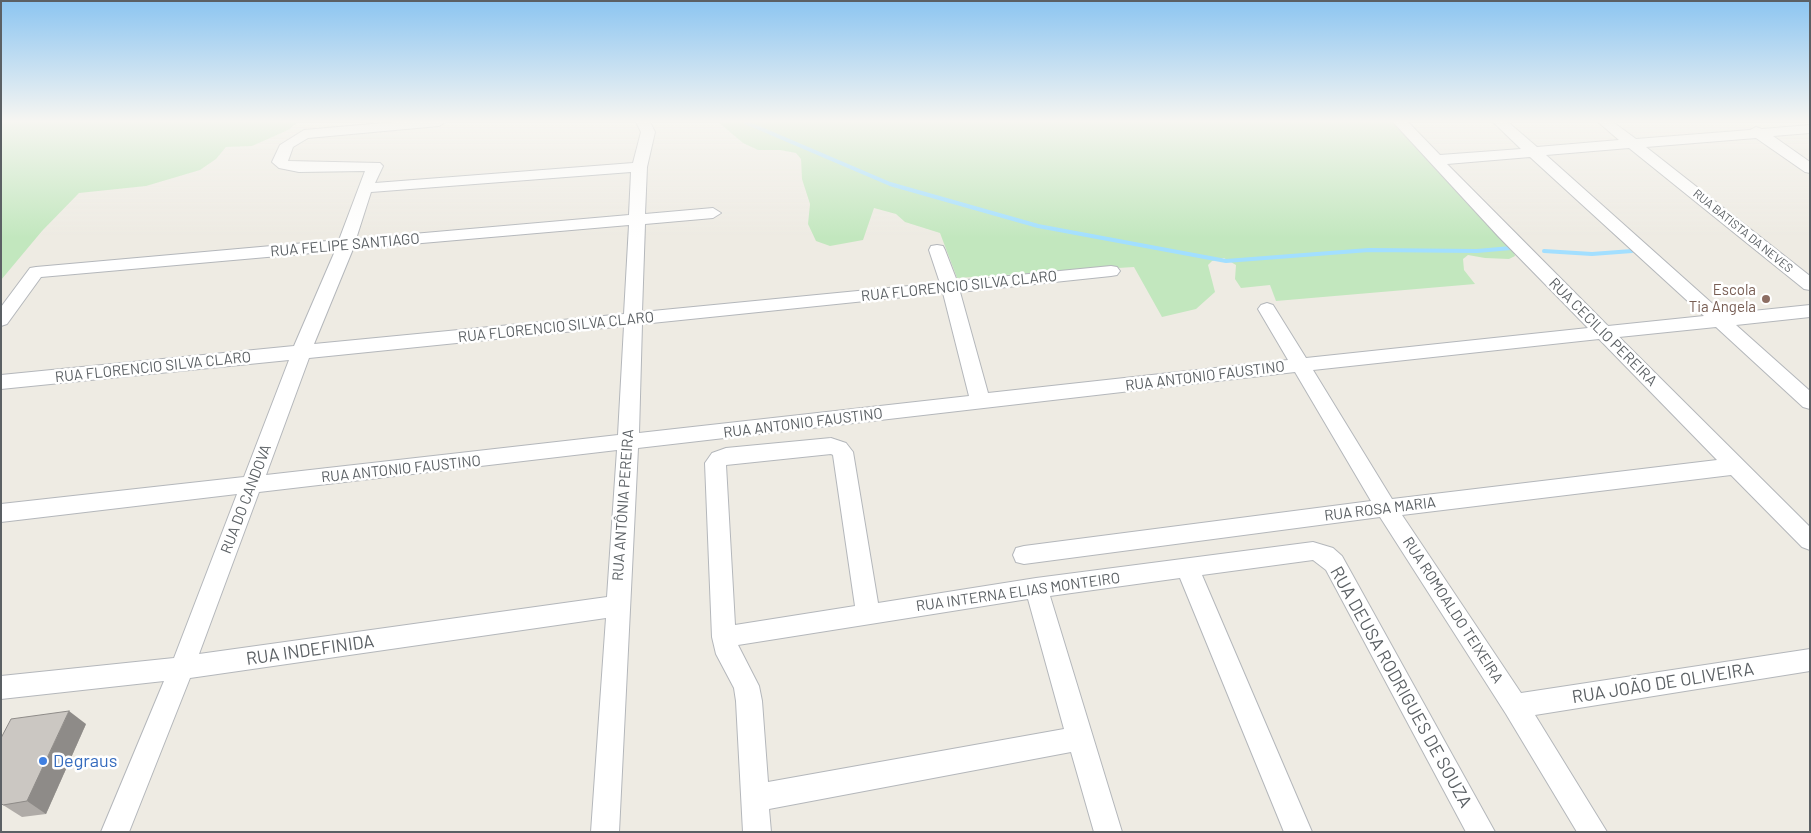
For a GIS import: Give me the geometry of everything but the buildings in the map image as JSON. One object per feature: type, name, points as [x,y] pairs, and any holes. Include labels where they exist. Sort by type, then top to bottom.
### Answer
[{"type":"street","name":"RUA DO CANDOVA","points":[[115,832],[182,668],[301,353],[346,245],[365,188],[375,166],[299,167],[284,165],[280,161]]},
{"type":"street","name":"RUA ANTÔNIA PEREIRA","points":[[604,832],[628,443],[639,173],[642,161]]},
{"type":"street","name":"RUA CECILIO PEREIRA","points":[[1439,161],[1504,233],[1810,541]]},
{"type":"street","points":[[1543,161],[1810,402]]},
{"type":"street","name":"RUA BATISTA DA NEVES","points":[[1654,161],[1810,285]]},
{"type":"street","points":[[1798,161],[1810,169]]},
{"type":"street","points":[[365,188],[639,173]]},
{"type":"street","name":"RUA FELIPE SANTIAGO","points":[[1,320],[36,272],[713,213]]},
{"type":"street","points":[[937,250],[950,286],[981,402]]},
{"type":"street","name":"RUA FLORENCIO SILVA CLARO","points":[[1,382],[1111,271]]},
{"type":"street","name":"RUA ROMOALDO TEIXEIRA","points":[[1267,309],[1386,508],[1515,706],[1593,832]]},
{"type":"street","name":"RUA ANTONIO FAUSTINO","points":[[1,513],[1299,365],[1810,311]]},
{"type":"street","points":[[757,832],[748,694],[742,677],[728,654],[724,637],[715,463],[726,456],[831,446],[839,448],[843,452],[868,615]]},
{"type":"street","name":"RUA ROSA MARIA","points":[[1024,555],[1386,508],[1736,466]]},
{"type":"street","name":"RUA INTERNA ELIAS MONTEIRO","points":[[724,637],[1036,588],[1313,551]]},
{"type":"street","name":"RUA DEUSA RODRIGUES DE SOUZA","points":[[1313,551],[1325,555],[1334,563],[1481,832]]},
{"type":"street","points":[[1188,569],[1298,832]]},
{"type":"street","points":[[1036,588],[1108,832]]},
{"type":"street","name":"RUA INDEFINIDA","points":[[1,688],[182,668],[617,606]]},
{"type":"street","name":"RUA JOÃO DE OLIVEIRA","points":[[1515,706],[1810,660]]},
{"type":"street","points":[[756,798],[1081,738]]},
{"type":"green space","points":[[1,161],[213,161],[200,170],[146,186],[79,193],[42,231],[1,280]]},
{"type":"green space","points":[[801,161],[1428,161],[1514,252],[1515,256],[1509,259],[1468,255],[1463,259],[1464,270],[1475,284],[1276,301],[1270,285],[1241,288],[1235,279],[1236,265],[1224,258],[1212,261],[1208,265],[1215,292],[1196,309],[1162,317],[1134,267],[957,278],[940,233],[905,222],[896,214],[874,208],[863,240],[830,246],[816,241],[808,224],[810,204],[802,179]]},
{"type":"waterway","points":[[836,161],[890,184],[1038,226],[1226,261],[1369,250],[1477,251],[1511,248]]},
{"type":"waterway","points":[[1544,251],[1592,254],[1632,251]]},
{"type":"place","name":"Escola Tia Angela","points":[[1766,299]]},
{"type":"place","name":"Degraus","points":[[43,761]]}]
